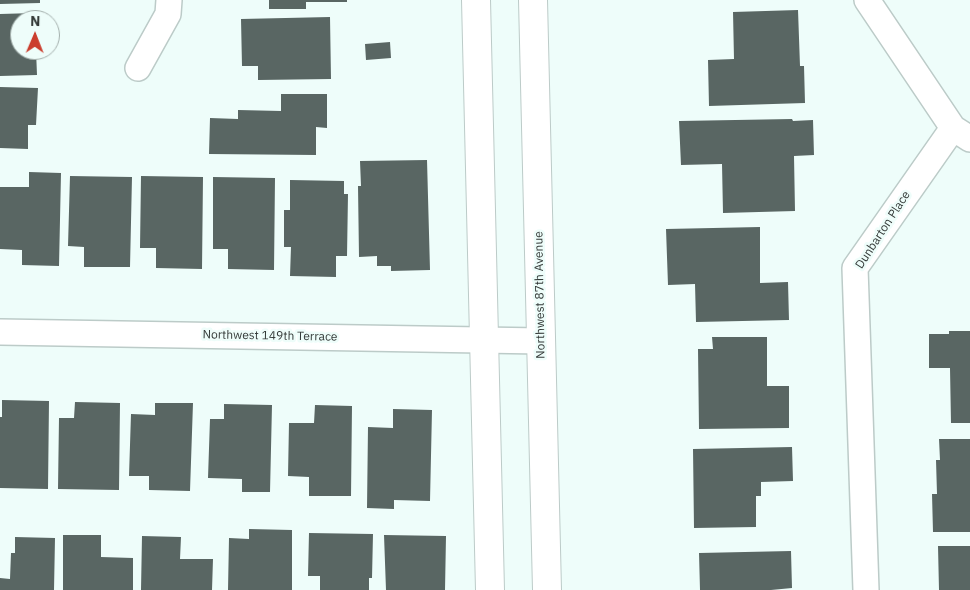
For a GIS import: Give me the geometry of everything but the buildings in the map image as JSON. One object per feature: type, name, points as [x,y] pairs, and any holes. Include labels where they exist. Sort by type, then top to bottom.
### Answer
[{"type":"main road","points":[[476,0],[490,590]]},
{"type":"main road","name":"Northwest 87th Avenue","points":[[533,0],[547,590]]},
{"type":"street","points":[[138,68],[168,14],[169,0]]},
{"type":"street","name":"Dunbarton Place","points":[[866,590],[855,268],[962,133],[867,0]]},
{"type":"street","name":"Northwest 149th Terrace","points":[[0,332],[541,341]]}]
